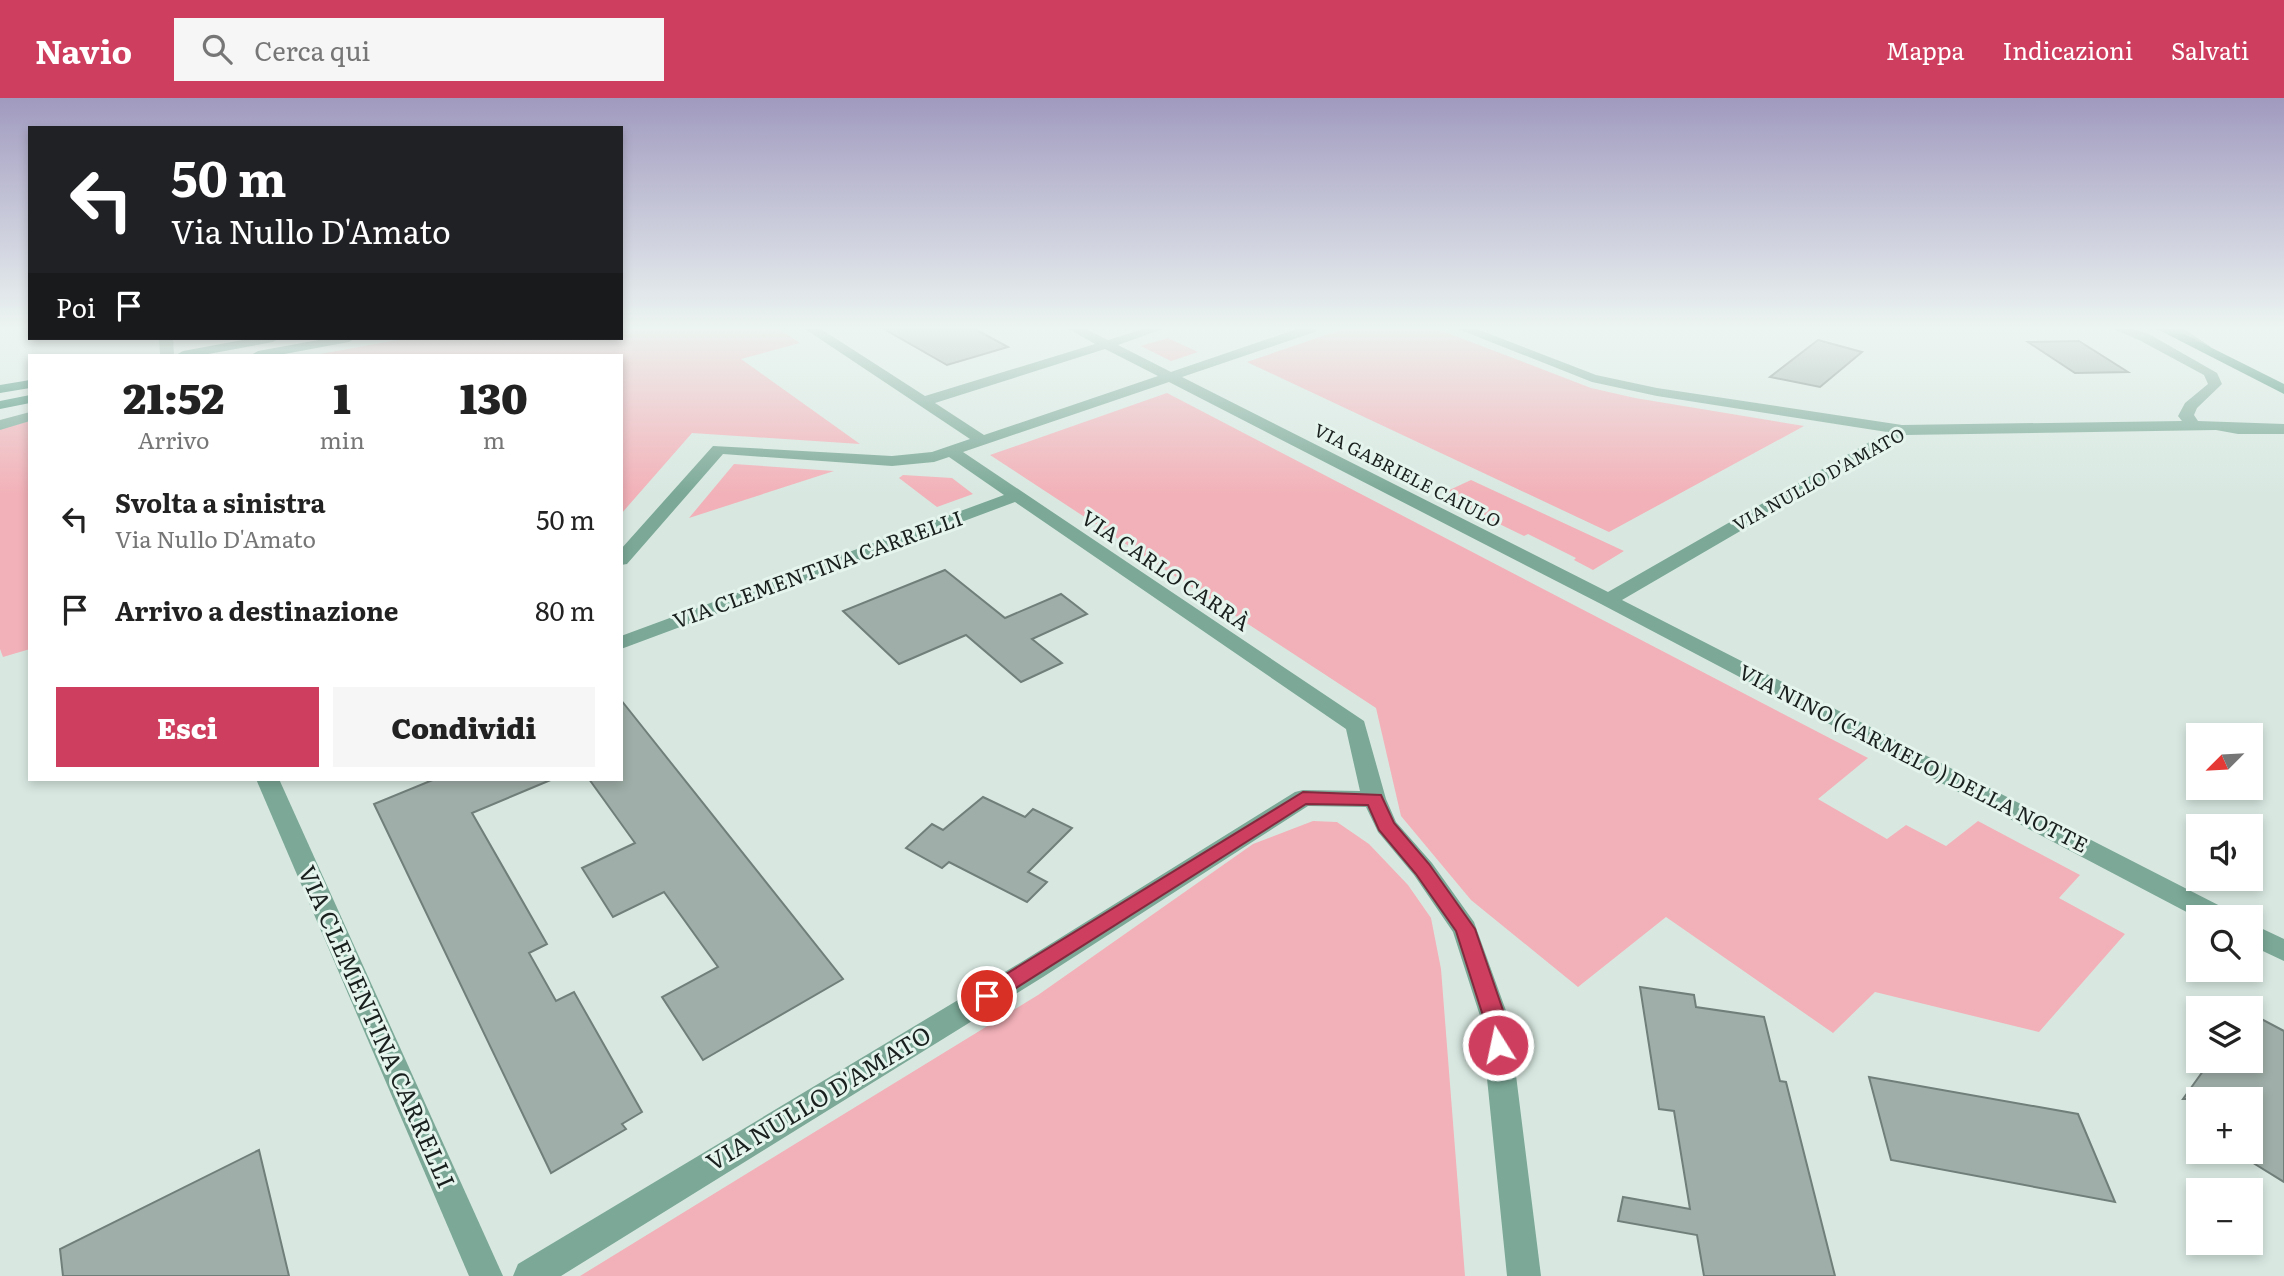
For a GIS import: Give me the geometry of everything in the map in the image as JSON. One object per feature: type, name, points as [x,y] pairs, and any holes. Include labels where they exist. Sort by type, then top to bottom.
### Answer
[{"type":"street","points":[[0,389],[28,384]]},
{"type":"street","points":[[896,384],[982,440]]},
{"type":"street","points":[[923,402],[980,384]]},
{"type":"street","points":[[623,558],[719,449],[892,461],[934,457],[1148,384]]},
{"type":"street","name":"VIA GABRIELE CAIULO","points":[[1183,384],[1608,600]]},
{"type":"street","points":[[1620,384],[1902,430]]},
{"type":"street","points":[[2215,384],[2219,409]]},
{"type":"street","points":[[2194,425],[2186,416],[2186,410],[2200,396],[2219,409]]},
{"type":"street","points":[[0,405],[28,399]]},
{"type":"street","name":"VIA NULLO D'AMATO","points":[[1608,600],[1902,430],[2194,425],[2219,409],[2284,417]]},
{"type":"street","name":"VIA NULLO D'AMATO","points":[[2219,409],[2238,429],[2284,429]]},
{"type":"street","points":[[0,425],[28,417]]},
{"type":"street","name":"VIA CARLO CARRÀ","points":[[951,451],[1014,497],[1356,726],[1374,799]]},
{"type":"street","name":"VIA CLEMENTINA CARRELLI","points":[[623,642],[1014,497]]},
{"type":"street","name":"VIA NINO (CARMELO) DELLA NOTTE","points":[[1608,600],[2196,905]]},
{"type":"street","name":"VIA CLEMENTINA CARRELLI","points":[[268,781],[486,1276]]},
{"type":"street","name":"VIA NULLO D'AMATO","points":[[530,1276],[1033,969],[1303,798],[1374,799]]},
{"type":"street","points":[[1374,799],[1386,826],[1423,869],[1465,929],[1495,1019],[1524,1276]]},
{"type":"street","points":[[2263,940],[2284,951]]},
{"type":"shaded area","points":[[623,384],[776,384],[860,444],[692,433],[623,512]]},
{"type":"shaded area","points":[[1294,384],[1580,384],[1635,398],[1804,426],[1609,532]]},
{"type":"shaded area","points":[[1167,393],[1868,758],[1818,799],[1887,839],[1906,825],[1946,846],[1978,821],[2080,875],[2059,898],[2125,934],[2039,1032],[1875,992],[1833,1033],[1666,917],[1578,987],[1471,900],[1401,816],[1376,708],[990,455]]},
{"type":"shaded area","points":[[28,422],[28,650],[3,657],[0,649],[0,429]]},
{"type":"shaded area","points":[[734,464],[834,471],[689,518]]},
{"type":"shaded area","points":[[903,475],[952,478],[973,494],[937,507],[899,478]]},
{"type":"shaded area","points":[[1471,480],[1624,551],[1593,570],[1574,560],[1576,558],[1528,534],[1524,536],[1444,497],[1443,493]]},
{"type":"shaded area","points":[[1313,821],[1337,822],[1369,844],[1408,885],[1431,918],[1441,969],[1465,1276],[580,1276],[1038,995],[1253,844]]},
{"type":"building","points":[[945,570],[1005,618],[1061,594],[1087,614],[1032,639],[1062,663],[1021,682],[966,635],[899,664],[843,611]]},
{"type":"building","points":[[623,703],[843,979],[703,1060],[662,997],[718,967],[664,892],[613,917],[582,868],[635,843],[590,781],[623,781]]},
{"type":"building","points":[[430,781],[548,781],[472,813],[547,944],[529,953],[556,1001],[574,992],[642,1112],[622,1124],[626,1129],[551,1173],[374,804]]},
{"type":"building","points":[[983,797],[1025,817],[1033,809],[1072,828],[1028,872],[1047,882],[1027,902],[949,862],[942,868],[906,848],[932,824],[943,830]]},
{"type":"building","points":[[1640,987],[1694,995],[1696,1007],[1764,1017],[1780,1081],[1786,1082],[1835,1276],[1704,1276],[1697,1235],[1618,1221],[1623,1197],[1690,1209],[1674,1111],[1659,1109]]},
{"type":"building","points":[[2263,1020],[2284,1031],[2284,1182],[2255,1164],[2263,1164],[2263,1087],[2192,1087],[2202,1073],[2263,1073]]},
{"type":"building","points":[[1869,1077],[2078,1114],[2115,1202],[1891,1160]]},
{"type":"building","points":[[259,1150],[289,1276],[63,1276],[60,1249]]},
{"type":"route","points":[[987,996],[1303,798],[1374,799],[1386,826],[1423,869],[1465,929],[1495,1019],[1498,1045]]}]
